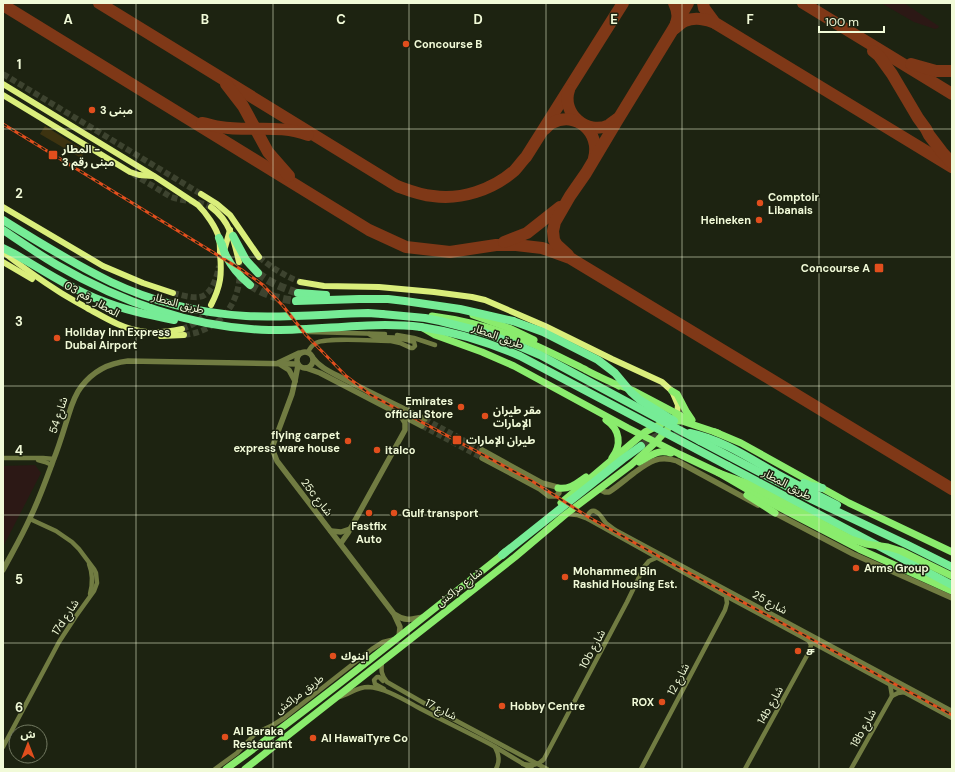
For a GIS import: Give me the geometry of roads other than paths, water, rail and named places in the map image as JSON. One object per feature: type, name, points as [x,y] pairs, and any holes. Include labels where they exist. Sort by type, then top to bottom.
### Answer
[{"type":"highway","points":[[3,215],[27,235]]},
{"type":"highway","name":"طريق المطار","points":[[3,220],[81,266],[112,282],[153,298],[186,307],[219,313],[258,317],[368,313],[382,314],[425,318],[483,332],[540,355],[813,500],[883,532],[952,567]]},
{"type":"highway","name":"طريق المطار","points":[[3,230],[40,255],[86,281],[130,301],[171,314],[214,324],[255,329],[295,330],[369,324],[395,324],[446,331],[496,346],[520,356],[952,584]]},
{"type":"highway","points":[[231,233],[246,260],[258,273]]},
{"type":"highway","points":[[3,237],[40,255]]},
{"type":"highway","points":[[220,242],[223,255],[236,273],[250,285]]},
{"type":"highway","points":[[3,248],[78,290],[110,304],[177,321],[214,324]]},
{"type":"highway","points":[[297,297],[308,294],[377,298],[460,309],[513,321],[543,332],[598,360],[615,373],[640,400],[684,427],[700,441]]},
{"type":"highway","points":[[690,433],[716,440],[728,446],[777,474],[864,519],[883,532]]},
{"type":"highway","points":[[502,555],[641,446]]},
{"type":"highway","points":[[743,454],[805,484],[822,488]]},
{"type":"main road","points":[[3,84],[154,176],[198,205],[208,217],[220,242],[220,280],[216,295],[211,305]]},
{"type":"main road","points":[[3,95],[130,172],[139,175],[154,176]]},
{"type":"main road","points":[[201,194],[219,205],[233,218],[259,257]]},
{"type":"main road","points":[[219,205],[219,214]]},
{"type":"main road","points":[[3,207],[103,266],[143,283],[174,293]]},
{"type":"main road","points":[[211,208],[223,218],[231,233],[239,262]]},
{"type":"main road","points":[[223,255],[231,233]]},
{"type":"main road","name":"المطار رقم 03","points":[[3,252],[25,270],[59,292],[111,321],[130,329],[153,333],[183,332]]},
{"type":"main road","points":[[3,262],[20,273],[59,292]]},
{"type":"main road","points":[[300,282],[324,286],[406,289],[479,298],[545,326],[659,380],[676,394],[693,422]]},
{"type":"main road","points":[[445,307],[509,328],[538,342],[548,351]]},
{"type":"main road","points":[[382,314],[398,313],[458,320],[510,335],[548,351],[616,384],[655,406],[661,414],[662,425],[658,440]]},
{"type":"main road","points":[[421,327],[435,335],[514,366],[590,408],[642,435],[658,440],[679,454],[729,479],[767,501],[951,596]]},
{"type":"main road","points":[[616,384],[634,391],[693,422],[741,443],[849,503],[952,552]]},
{"type":"main road","points":[[551,386],[570,393],[633,426],[640,429],[649,430]]},
{"type":"main road","points":[[672,390],[678,405],[677,414]]},
{"type":"main road","points":[[558,488],[565,489],[573,486],[610,460],[618,447],[616,431],[612,425],[590,408]]},
{"type":"main road","name":"شارع مراكش","points":[[245,769],[515,557],[566,514],[631,465],[658,440],[672,423],[677,414]]},
{"type":"main road","points":[[566,500],[649,430],[662,425],[686,422],[718,433]]},
{"type":"main road","points":[[631,465],[654,453],[666,451],[679,454]]},
{"type":"main road","points":[[566,500],[570,492],[597,469]]},
{"type":"main road","points":[[719,474],[746,484],[855,541],[901,551],[952,576]]},
{"type":"main road","points":[[729,479],[738,489],[776,513]]},
{"type":"main road","name":"شارع مراكش","points":[[226,769],[398,638],[502,555],[513,543],[566,500]]},
{"type":"main road","points":[[234,769],[242,762],[248,753]]},
{"type":"street","points":[[295,330],[312,333],[379,333],[402,335],[435,345]]},
{"type":"street","points":[[308,352],[316,342],[328,340],[390,341],[400,343],[411,348],[415,346],[414,342],[405,339],[372,336],[368,334]]},
{"type":"street","points":[[422,426],[320,373],[301,368],[297,365],[296,358],[299,353],[308,352],[319,365],[367,391],[426,419]]},
{"type":"street","name":"شارع 54","points":[[276,364],[299,353]]},
{"type":"street","points":[[305,368],[312,365],[313,358]]},
{"type":"street","name":"شارع 54","points":[[3,570],[30,519],[52,465],[75,396],[92,375],[106,366],[128,361],[297,365]]},
{"type":"street","points":[[276,364],[289,370],[296,380]]},
{"type":"street","name":"25c شارع","points":[[297,365],[296,380],[290,402],[273,445],[276,461],[332,531],[394,614],[400,627],[398,638]]},
{"type":"street","name":"25c شارع","points":[[296,380],[305,368]]},
{"type":"street","points":[[341,543],[346,537],[405,430],[406,423],[401,416]]},
{"type":"street","points":[[482,450],[542,483],[558,488],[559,492],[554,496],[550,496],[540,489],[482,458]]},
{"type":"street","points":[[3,458],[54,459]]},
{"type":"street","points":[[33,458],[52,465]]},
{"type":"street","points":[[599,490],[609,492],[647,463],[660,459],[671,459],[726,487],[745,499],[776,513],[853,554],[951,596]]},
{"type":"street","name":"شارع 25","points":[[588,519],[587,516],[590,512],[596,511],[617,533],[656,558],[952,718]]},
{"type":"street","name":"شارع 25","points":[[566,514],[577,515],[588,519],[617,533],[952,711]]},
{"type":"street","name":"17d شارع","points":[[3,747],[59,642],[96,587],[97,578],[94,569],[72,542],[56,531],[30,519]]},
{"type":"street","points":[[332,531],[341,532],[350,529]]},
{"type":"street","name":"10b شارع","points":[[538,764],[547,753],[644,567],[649,561],[656,558]]},
{"type":"street","name":"شارع 12","points":[[641,769],[725,610],[727,603],[726,596]]},
{"type":"street","points":[[394,614],[405,620],[424,617]]},
{"type":"street","name":"طريق مراكش","points":[[215,769],[237,753],[254,735],[284,718],[372,649],[383,642],[398,638]]},
{"type":"street","points":[[809,641],[811,646],[810,650],[820,646]]},
{"type":"street","name":"14b شارع","points":[[745,769],[810,650]]},
{"type":"street","name":"شارع 17","points":[[383,660],[382,671],[387,682],[547,769]]},
{"type":"street","points":[[394,695],[375,684],[375,678],[379,677],[388,685],[398,688]]},
{"type":"street","points":[[890,684],[892,696],[905,692]]},
{"type":"street","name":"شارع 17","points":[[337,697],[366,687],[394,695],[495,747],[532,769]]},
{"type":"street","name":"18b شارع","points":[[851,769],[892,696]]},
{"type":"street","points":[[495,747],[499,757],[499,762],[496,769]]},
{"type":"street","name":"10b شارع","points":[[547,753],[545,761],[547,769]]},
{"type":"street","points":[[523,764],[538,764]]},
{"type":"tunnel","points":[[3,74],[201,194]]},
{"type":"tunnel","points":[[133,174],[171,197],[201,203],[211,207]]},
{"type":"tunnel","points":[[259,257],[269,265],[300,282]]},
{"type":"tunnel","points":[[184,335],[209,327],[228,311],[238,288],[240,276],[239,262]]},
{"type":"tunnel","points":[[173,293],[193,297],[204,296],[211,289],[219,266]]},
{"type":"tunnel","points":[[258,273],[267,280],[298,293]]},
{"type":"tunnel","points":[[250,285],[272,296],[296,301]]},
{"type":"tunnel","points":[[182,329],[198,321],[209,309]]},
{"type":"tunnel","points":[[425,419],[482,450]]},
{"type":"tunnel","points":[[422,426],[482,458]]},
{"type":"tunnel","points":[[641,446],[651,439],[661,435],[672,432],[684,432]]},
{"type":"railway","points":[[3,124],[242,270],[263,285],[283,306],[306,335],[346,376],[371,395],[532,481],[590,518],[678,567],[952,715]]},
{"type":"place","name":"Concourse B","points":[[406,44]]},
{"type":"place","name":"مبنى 3","points":[[92,110]]},
{"type":"place","name":"المطار - مبنى رقم 3","points":[[53,155]]},
{"type":"place","name":"Comptoir Libanais","points":[[760,203]]},
{"type":"place","name":"Heineken","points":[[759,220]]},
{"type":"place","name":"Concourse A","points":[[879,268]]},
{"type":"place","name":"Holiday Inn Express Dubai Airport","points":[[57,338]]},
{"type":"place","name":"Emirates official Store","points":[[461,407]]},
{"type":"place","name":"مقر طيران الإمارات","points":[[485,416]]},
{"type":"place","name":"طيران الإمارات","points":[[457,440]]},
{"type":"place","name":"flying carpet express ware house","points":[[348,441]]},
{"type":"place","name":"italco","points":[[377,450]]},
{"type":"place","name":"Fastfix Auto","points":[[369,513]]},
{"type":"place","name":"Gulf transport","points":[[394,513]]},
{"type":"place","name":"Arms Group","points":[[856,568]]},
{"type":"place","name":"Mohammed Bin Rashid Housing Est.","points":[[565,577]]},
{"type":"place","name":"ச","points":[[798,651]]},
{"type":"place","name":"اينوك","points":[[333,656]]},
{"type":"place","name":"ROX","points":[[662,702]]},
{"type":"place","name":"Hobby Centre","points":[[502,706]]},
{"type":"place","name":"Al Baraka Restaurant","points":[[225,737]]},
{"type":"place","name":"Al HawaiTyre Co","points":[[313,738]]}]
